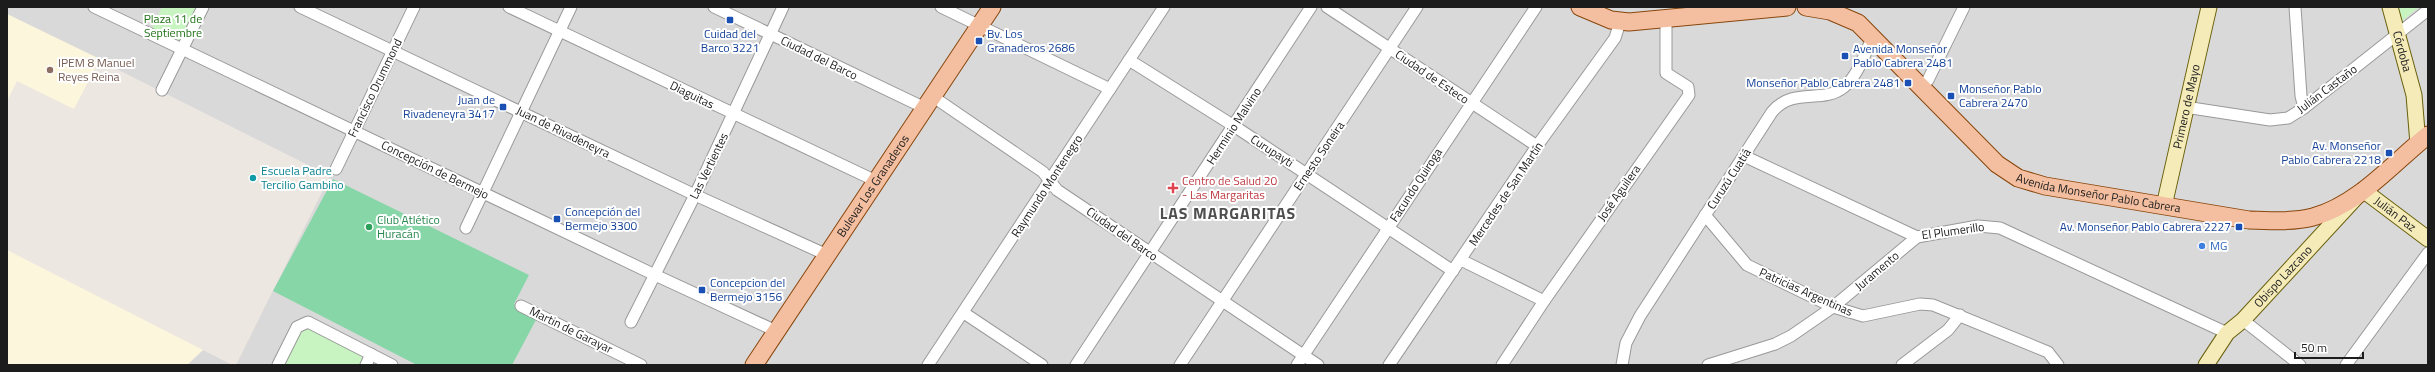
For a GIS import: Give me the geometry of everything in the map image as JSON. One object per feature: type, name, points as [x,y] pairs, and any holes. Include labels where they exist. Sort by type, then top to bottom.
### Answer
[{"type":"main road","name":"Bulevar Los Granaderos","points":[[754,365],[992,7]]},
{"type":"main road","points":[[1580,7],[1620,22],[1666,20],[1787,7]]},
{"type":"main road","name":"Avenida Monseñor Pablo Cabrera","points":[[1806,7],[1830,11],[1850,19],[1873,37],[1988,156],[2018,178],[2045,186],[2260,220],[2307,218],[2329,211],[2363,190],[2423,139]]},
{"type":"main road","name":"Primero de Mayo","points":[[2164,206],[2208,7]]},
{"type":"main road","name":"Córdoba","points":[[2390,7],[2414,95],[2423,139]]},
{"type":"main road","name":"Córdoba","points":[[2414,95],[2428,119]]},
{"type":"main road","name":"Julián Paz","points":[[2363,190],[2428,239]]},
{"type":"main road","name":"Obispo Lazcano","points":[[2206,365],[2227,333],[2242,320],[2363,190]]},
{"type":"main road","points":[[2307,218],[2318,225],[2318,240]]},
{"type":"street","name":"Concepción de Bermejo","points":[[94,7],[181,50],[776,331]]},
{"type":"street","points":[[162,90],[203,7]]},
{"type":"street","name":"Juan de Rivadeneyra","points":[[300,7],[695,195],[827,255]]},
{"type":"street","name":"Francisco Drummond","points":[[336,169],[414,7]]},
{"type":"street","name":"Diaguitas","points":[[509,7],[876,181]]},
{"type":"street","points":[[466,228],[571,7]]},
{"type":"street","name":"Ciudad del Barco","points":[[714,7],[770,34],[929,102],[1043,172],[1057,190],[1150,254],[1318,365]]},
{"type":"street","name":"Las Vertientes","points":[[631,322],[695,195],[783,7]]},
{"type":"street","points":[[941,7],[1110,89]]},
{"type":"street","name":"Raymundo Montenegro","points":[[928,365],[964,313],[1164,7]]},
{"type":"street","name":"Herminio Malvino","points":[[1076,365],[1311,7]]},
{"type":"street","name":"Ciudad de Esteco","points":[[1327,7],[1537,146]]},
{"type":"street","name":"Ernesto Soneira","points":[[1180,365],[1417,7]]},
{"type":"street","name":"Facundo Quiroga","points":[[1297,365],[1470,102],[1536,7]]},
{"type":"street","points":[[1921,87],[1928,80],[1964,7]]},
{"type":"street","points":[[2296,7],[2301,96],[2304,108]]},
{"type":"street","name":"Julián Castaño","points":[[2185,107],[2270,120],[2288,118],[2304,108],[2428,10]]},
{"type":"street","name":"José Aguilera","points":[[1502,365],[1544,301],[1689,95],[1688,87],[1666,73],[1666,20]]},
{"type":"street","name":"Mercedes de San Martín","points":[[1389,365],[1537,146],[1615,38],[1620,22]]},
{"type":"street","name":"Curuzú Cuatiá","points":[[1622,365],[1626,343],[1640,316],[1778,105],[1798,96],[1832,93],[1846,86],[1873,37]]},
{"type":"street","name":"Curupayti","points":[[1129,60],[1234,126],[1453,271]]},
{"type":"street","name":"El Plumerillo","points":[[1744,156],[1917,237],[1978,226],[2000,228],[2227,333]]},
{"type":"street","name":"Patricias Argentinas","points":[[1705,215],[1747,264],[1833,307],[1863,316],[1928,304],[1960,314],[2048,352],[2058,365]]},
{"type":"street","name":"Juramento","points":[[1708,365],[1783,341],[1833,307],[1917,237]]},
{"type":"street","points":[[2346,365],[2428,253]]},
{"type":"street","points":[[1461,260],[1544,301]]},
{"type":"street","name":"Martin de Garayar","points":[[521,306],[642,365]]},
{"type":"street","points":[[964,313],[1042,365]]},
{"type":"street","points":[[1902,365],[1948,330],[1960,314]]},
{"type":"street","points":[[2242,320],[2300,365]]},
{"type":"street","points":[[278,365],[297,327],[302,323],[308,322],[392,365]]},
{"type":"street","points":[[366,365],[371,354]]},
{"type":"shaded area","points":[[7,7],[2428,7],[2428,365],[236,365],[330,176],[7,14]]},
{"type":"shaded area","name":"IPEM 8 Manuel Reyes Reina","points":[[7,14],[100,59],[74,109],[17,81],[7,101]]},
{"type":"shaded area","points":[[7,250],[203,350],[187,365],[7,365]]},
{"type":"shaded area","points":[[203,350],[232,365],[187,365]]},
{"type":"green space","name":"Plaza 11 de Septiembre","points":[[162,7],[203,7],[181,50],[149,34]]},
{"type":"green space","points":[[2397,7],[2419,7],[2401,22]]},
{"type":"green space","name":"Club Atlético Huracán","points":[[333,179],[529,275],[514,304],[538,316],[512,365],[417,365],[273,291]]},
{"type":"green space","points":[[302,323],[371,354],[366,365],[278,365]]},
{"type":"place","name":"Cuidad del Barco 3221","points":[[730,20]]},
{"type":"place","name":"Bv. Los Granaderos 2686","points":[[979,41]]},
{"type":"place","name":"Avenida Monseñor Pablo Cabrera 2481","points":[[1845,56]]},
{"type":"place","name":"IPEM 8 Manuel Reyes Reina","points":[[50,70]]},
{"type":"place","name":"Monseñor Pablo Cabrera 2481","points":[[1908,83]]},
{"type":"place","name":"Monseñor Pablo Cabrera 2470","points":[[1951,96]]},
{"type":"place","name":"Juan de Rivadeneyra 3417","points":[[503,107]]},
{"type":"place","name":"Av. Monseñor Pablo Cabrera 2218","points":[[2389,153]]},
{"type":"place","name":"Escuela Padre Tercilio Gambino","points":[[253,178]]},
{"type":"place","name":"Centro de Salud 20 - Las Margaritas","points":[[1173,188]]},
{"type":"place","name":"Concepción del Bermejo 3300","points":[[557,219]]},
{"type":"place","name":"Club Atlético Huracán","points":[[369,227]]},
{"type":"place","name":"Av. Monseñor Pablo Cabrera 2227","points":[[2239,227]]},
{"type":"place","name":"MG","points":[[2202,246]]},
{"type":"place","name":"Concepcion del Bermejo 3156","points":[[702,290]]},
{"type":"district","name":"LAS MARGARITAS","points":[[1228,213]]}]
